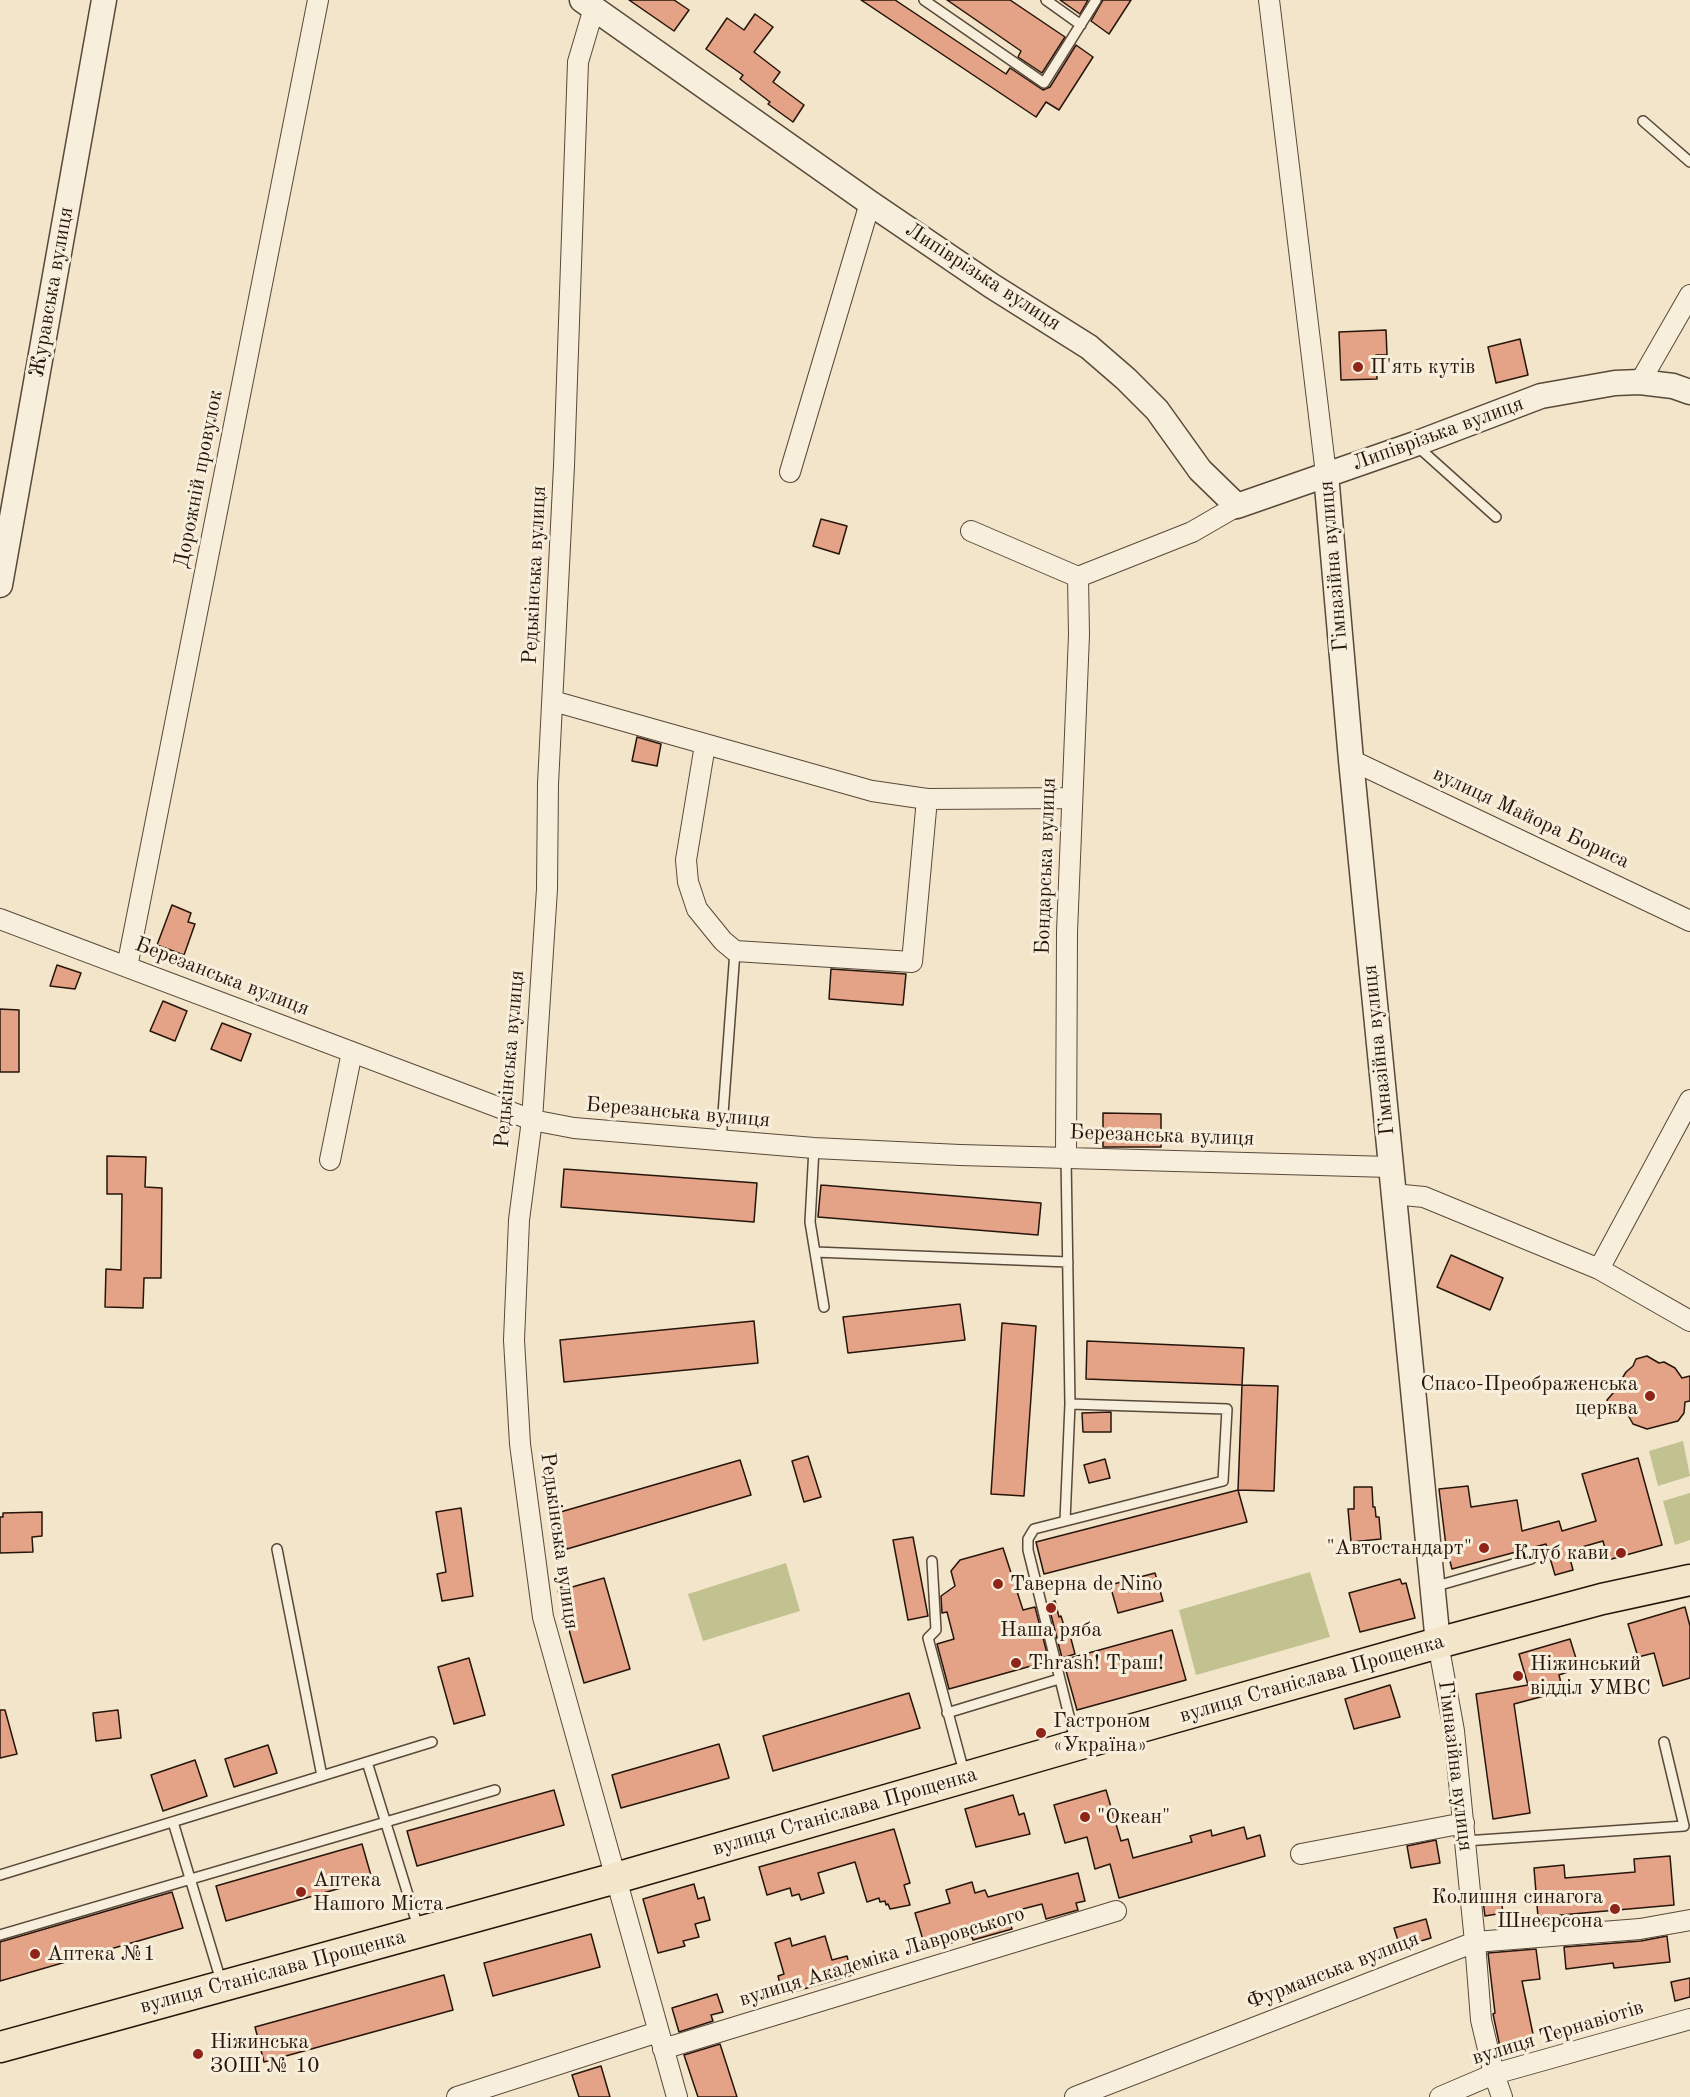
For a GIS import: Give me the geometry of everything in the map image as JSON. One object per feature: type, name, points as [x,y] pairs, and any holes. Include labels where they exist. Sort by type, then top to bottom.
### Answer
[{"type":"main road","name":"вулиця Станіслава Прощенка","points":[[0,2047],[616,1878],[1437,1643],[1602,1599],[1690,1580]]},
{"type":"street","name":"Журавська вулиця","points":[[0,585],[104,0]]},
{"type":"street","name":"Дорожній провулок","points":[[127,967],[318,0]]},
{"type":"street","name":"Гімназійна вулиця","points":[[1269,0],[1326,474],[1351,760],[1437,1643],[1454,1731],[1481,2020],[1502,2097]]},
{"type":"street","name":"Липіврізька вулиця","points":[[588,4],[870,203],[992,286],[1089,347],[1157,410],[1200,470],[1237,506],[1415,444],[1541,396],[1615,383],[1640,382],[1673,386],[1690,392]]},
{"type":"street","name":"Редькінська вулиця","points":[[588,4],[578,62],[564,478],[548,784],[547,889],[532,1120],[519,1220],[514,1340],[520,1444],[543,1617],[677,2097]]},
{"type":"street","points":[[790,472],[870,203]]},
{"type":"street","points":[[1640,382],[1690,295]]},
{"type":"street","points":[[971,531],[1078,577],[1192,532],[1237,506]]},
{"type":"street","name":"Бондарська вулиця","points":[[1066,1158],[1067,932],[1079,635],[1078,577]]},
{"type":"street","points":[[553,701],[872,791],[927,799],[1072,798]]},
{"type":"street","points":[[705,745],[686,860],[688,882],[697,909],[723,941],[735,951],[912,962],[927,799]]},
{"type":"street","name":"вулиця Майора Бориса","points":[[1351,760],[1690,921]]},
{"type":"street","name":"Березанська вулиця","points":[[0,919],[532,1120],[574,1128],[814,1148],[1390,1167]]},
{"type":"street","points":[[330,1160],[352,1052]]},
{"type":"street","points":[[1599,1269],[1690,1100]]},
{"type":"street","points":[[1393,1194],[1424,1197],[1599,1269],[1690,1321]]},
{"type":"street","points":[[1301,1854],[1465,1832]]},
{"type":"street","name":"вулиця Академіка Лавровського","points":[[457,2097],[1116,1911]]},
{"type":"street","name":"Фурманська вулиця","points":[[1075,2097],[1475,1942],[1640,1929],[1690,1920]]},
{"type":"street","name":"вулиця Тернавіотів","points":[[1440,2097],[1494,2074],[1690,2019]]},
{"type":"lane","points":[[924,0],[1044,83],[1096,0]]},
{"type":"lane","points":[[1046,0],[1081,25]]},
{"type":"lane","points":[[1643,121],[1690,162]]},
{"type":"lane","points":[[1415,444],[1497,517]]},
{"type":"lane","points":[[721,1141],[735,951]]},
{"type":"lane","points":[[814,1148],[810,1222],[824,1307]]},
{"type":"lane","points":[[1065,1521],[1070,1404],[1066,1158]]},
{"type":"lane","points":[[814,1252],[1068,1262]]},
{"type":"lane","points":[[1070,1404],[1227,1409],[1223,1481],[1034,1529],[1028,1539],[1028,1551],[1077,1745]]},
{"type":"lane","points":[[277,1549],[322,1776]]},
{"type":"lane","points":[[1433,1587],[1531,1559]]},
{"type":"lane","points":[[932,1561],[936,1630],[928,1638],[966,1778]]},
{"type":"lane","points":[[947,1713],[1059,1679]]},
{"type":"lane","points":[[0,1875],[432,1742]]},
{"type":"lane","points":[[1465,1832],[1684,1826],[1664,1742]]},
{"type":"lane","points":[[367,1762],[419,1932]]},
{"type":"lane","points":[[0,1935],[495,1790]]},
{"type":"lane","points":[[173,1822],[222,1986]]},
{"type":"green space","points":[[1683,1441],[1690,1476],[1658,1486],[1649,1451]]},
{"type":"green space","points":[[1690,1493],[1690,1540],[1675,1545],[1663,1501]]},
{"type":"green space","points":[[786,1563],[800,1611],[703,1641],[688,1594]]},
{"type":"green space","points":[[1310,1572],[1330,1637],[1196,1675],[1179,1610]]},
{"type":"building","points":[[629,0],[674,0],[689,10],[674,31]]},
{"type":"building","points":[[861,0],[895,0],[1006,74],[1010,68],[1043,90],[1050,87],[1076,45],[1093,57],[1059,110],[1046,102],[1036,117]]},
{"type":"building","points":[[947,0],[1010,0],[1065,37],[1042,73],[1018,57],[1021,51]]},
{"type":"building","points":[[1060,0],[1088,0],[1080,14]]},
{"type":"building","points":[[1103,0],[1131,0],[1109,34],[1091,21]]},
{"type":"building","points":[[755,14],[773,27],[754,52],[780,72],[773,82],[804,105],[793,122],[740,79],[743,75],[706,49],[727,18],[744,30]]},
{"type":"building","name":"П'ять кутів","points":[[1386,330],[1387,355],[1376,355],[1377,379],[1341,380],[1339,332]]},
{"type":"building","points":[[1520,339],[1528,375],[1496,383],[1488,347]]},
{"type":"building","points":[[821,519],[847,526],[839,554],[813,546]]},
{"type":"building","points":[[637,737],[661,744],[657,766],[632,761]]},
{"type":"building","points":[[172,905],[191,913],[188,922],[195,924],[184,955],[157,945]]},
{"type":"building","points":[[57,965],[81,973],[75,989],[50,986]]},
{"type":"building","points":[[831,969],[906,974],[903,1005],[829,999]]},
{"type":"building","points":[[163,1001],[187,1011],[175,1041],[150,1031]]},
{"type":"building","points":[[0,1009],[19,1010],[19,1072],[0,1072]]},
{"type":"building","points":[[222,1023],[251,1034],[241,1061],[211,1049]]},
{"type":"building","points":[[1103,1113],[1161,1114],[1161,1147],[1103,1147]]},
{"type":"building","points":[[107,1156],[146,1157],[145,1187],[162,1188],[161,1278],[144,1278],[143,1308],[105,1307],[106,1269],[121,1270],[122,1194],[107,1194]]},
{"type":"building","points":[[564,1169],[757,1183],[754,1222],[561,1207]]},
{"type":"building","points":[[821,1185],[1041,1203],[1038,1235],[818,1217]]},
{"type":"building","points":[[1451,1255],[1503,1278],[1490,1310],[1437,1287]]},
{"type":"building","points":[[960,1304],[965,1340],[848,1353],[843,1317]]},
{"type":"building","points":[[754,1321],[758,1363],[564,1382],[560,1340]]},
{"type":"building","points":[[1002,1323],[1036,1326],[1024,1496],[991,1494]]},
{"type":"building","points":[[1087,1341],[1244,1348],[1242,1385],[1086,1379]]},
{"type":"building","name":"Спасо-Преображенська церква","points":[[1647,1356],[1675,1368],[1682,1378],[1690,1376],[1690,1401],[1685,1402],[1684,1413],[1678,1421],[1647,1429],[1633,1424],[1628,1415],[1617,1416],[1611,1413],[1607,1400],[1636,1359]]},
{"type":"building","points":[[1242,1385],[1278,1386],[1274,1491],[1238,1490]]},
{"type":"building","points":[[1111,1412],[1111,1432],[1083,1432],[1082,1413]]},
{"type":"building","points":[[808,1456],[821,1497],[804,1502],[792,1461]]},
{"type":"building","points":[[1638,1458],[1662,1545],[1608,1560],[1603,1541],[1568,1551],[1573,1570],[1555,1575],[1546,1544],[1452,1569],[1446,1546],[1439,1489],[1468,1486],[1471,1507],[1517,1500],[1522,1531],[1559,1521],[1562,1531],[1596,1521],[1582,1474]]},
{"type":"building","points":[[1105,1459],[1110,1478],[1089,1483],[1084,1465]]},
{"type":"building","points":[[740,1460],[751,1495],[567,1549],[557,1513]]},
{"type":"building","points":[[1354,1487],[1372,1487],[1373,1507],[1375,1507],[1376,1517],[1379,1517],[1381,1539],[1351,1542],[1348,1509],[1354,1509]]},
{"type":"building","points":[[1238,1490],[1247,1522],[1044,1574],[1036,1542]]},
{"type":"building","points":[[461,1508],[473,1596],[442,1601],[437,1574],[446,1572],[436,1512]]},
{"type":"building","points":[[42,1512],[42,1536],[32,1537],[33,1552],[0,1553],[0,1517],[3,1517],[3,1513]]},
{"type":"building","points":[[913,1537],[928,1616],[908,1620],[893,1540]]},
{"type":"building","points":[[1003,1548],[1023,1610],[1035,1607],[1049,1661],[949,1689],[937,1644],[954,1639],[947,1612],[942,1613],[941,1596],[955,1586],[951,1571],[960,1560]]},
{"type":"building","points":[[1155,1573],[1163,1601],[1118,1613],[1110,1585]]},
{"type":"building","points":[[604,1578],[630,1669],[584,1683],[558,1591]]},
{"type":"building","points":[[1400,1579],[1402,1584],[1406,1583],[1415,1618],[1360,1632],[1349,1593]]},
{"type":"building","points":[[1055,1601],[1067,1636],[1070,1635],[1075,1654],[1062,1658],[1048,1603]]},
{"type":"building","points":[[1685,1607],[1690,1626],[1690,1678],[1663,1686],[1654,1653],[1638,1657],[1628,1624]]},
{"type":"building","points":[[1172,1630],[1186,1680],[1077,1710],[1063,1660]]},
{"type":"building","points":[[1570,1639],[1579,1668],[1559,1675],[1563,1691],[1514,1704],[1530,1813],[1493,1819],[1476,1694],[1528,1685],[1519,1654]]},
{"type":"building","points":[[469,1658],[485,1715],[454,1724],[438,1667]]},
{"type":"building","points":[[1390,1685],[1400,1717],[1354,1729],[1345,1699]]},
{"type":"building","points":[[909,1693],[920,1728],[773,1771],[763,1736]]},
{"type":"building","points":[[0,1710],[5,1710],[17,1754],[0,1758]]},
{"type":"building","points":[[118,1710],[121,1738],[96,1741],[93,1713]]},
{"type":"building","points":[[719,1744],[729,1778],[621,1808],[612,1775]]},
{"type":"building","points":[[268,1745],[277,1773],[234,1787],[225,1759]]},
{"type":"building","points":[[195,1760],[207,1796],[163,1811],[151,1775]]},
{"type":"building","points":[[554,1790],[564,1825],[417,1866],[407,1831]]},
{"type":"building","points":[[1106,1790],[1121,1841],[1128,1839],[1133,1858],[1192,1842],[1190,1836],[1211,1830],[1212,1836],[1244,1827],[1247,1839],[1260,1835],[1265,1856],[1119,1898],[1110,1864],[1095,1869],[1087,1837],[1065,1843],[1054,1805]]},
{"type":"building","points":[[1013,1795],[1019,1815],[1024,1813],[1030,1834],[976,1847],[965,1809]]},
{"type":"building","points":[[894,1829],[910,1883],[904,1885],[910,1905],[890,1909],[885,1901],[880,1902],[879,1898],[867,1902],[855,1862],[818,1873],[824,1893],[801,1900],[799,1894],[792,1896],[790,1888],[767,1895],[759,1867]]},
{"type":"building","points":[[1436,1840],[1440,1863],[1411,1868],[1407,1846]]},
{"type":"building","points":[[362,1844],[372,1879],[226,1921],[216,1886]]},
{"type":"building","points":[[1670,1856],[1674,1905],[1538,1917],[1534,1868],[1564,1865],[1565,1878],[1635,1872],[1634,1859]]},
{"type":"building","points":[[1078,1873],[1085,1901],[1076,1903],[1078,1910],[1046,1919],[1042,1904],[1007,1913],[1012,1929],[926,1950],[915,1913],[950,1903],[946,1890],[972,1882],[975,1893],[985,1890],[988,1897]]},
{"type":"building","points":[[694,1884],[698,1899],[704,1897],[710,1920],[695,1924],[699,1937],[683,1941],[685,1946],[658,1953],[643,1899]]},
{"type":"building","points":[[172,1892],[183,1928],[0,1981],[0,1942]]},
{"type":"building","points":[[1501,1898],[1503,1913],[1485,1916],[1483,1901]]},
{"type":"building","points":[[1426,1919],[1431,1938],[1400,1947],[1394,1928]]},
{"type":"building","points":[[591,1934],[600,1967],[493,1996],[484,1963]]},
{"type":"building","points":[[825,1936],[832,1960],[847,1956],[852,1975],[783,1995],[778,1976],[784,1974],[775,1943],[790,1938],[792,1946]]},
{"type":"building","points":[[1667,1936],[1670,1962],[1614,1968],[1613,1963],[1566,1969],[1564,1947],[1641,1941]]},
{"type":"building","points":[[1536,1949],[1540,1979],[1522,1981],[1534,2039],[1500,2047],[1493,2014],[1495,2013],[1488,1953]]},
{"type":"building","points":[[444,1975],[453,2010],[264,2062],[255,2027]]},
{"type":"building","points":[[1690,1978],[1690,1997],[1675,2001],[1671,1982]]},
{"type":"building","points":[[717,1994],[723,2012],[711,2015],[713,2021],[679,2032],[672,2008]]},
{"type":"building","points":[[720,2044],[737,2097],[698,2097],[684,2055]]},
{"type":"building","points":[[601,2066],[610,2097],[579,2097],[572,2075]]},
{"type":"place","name":"П'ять кутів","points":[[1358,367]]},
{"type":"place","name":"Спасо-Преображенська церква","points":[[1650,1396]]},
{"type":"place","name":"\"Автостандарт\"","points":[[1484,1548]]},
{"type":"place","name":"Клуб кави","points":[[1621,1553]]},
{"type":"place","name":"Таверна de Nino","points":[[998,1584]]},
{"type":"place","name":"Наша ряба","points":[[1051,1608]]},
{"type":"place","name":"Thrash! Траш!","points":[[1016,1663]]},
{"type":"place","name":"Ніжинський відділ УМВС","points":[[1518,1676]]},
{"type":"place","name":"Гастроном «Україна»","points":[[1041,1733]]},
{"type":"place","name":"\"Океан\"","points":[[1085,1817]]},
{"type":"place","name":"Аптека Нашого Міста","points":[[301,1892]]},
{"type":"place","name":"Колишня синагога Шнеєрсона","points":[[1615,1909]]},
{"type":"place","name":"Аптека №1","points":[[35,1954]]},
{"type":"place","name":"Ніжинська ЗОШ № 10","points":[[198,2054]]}]
